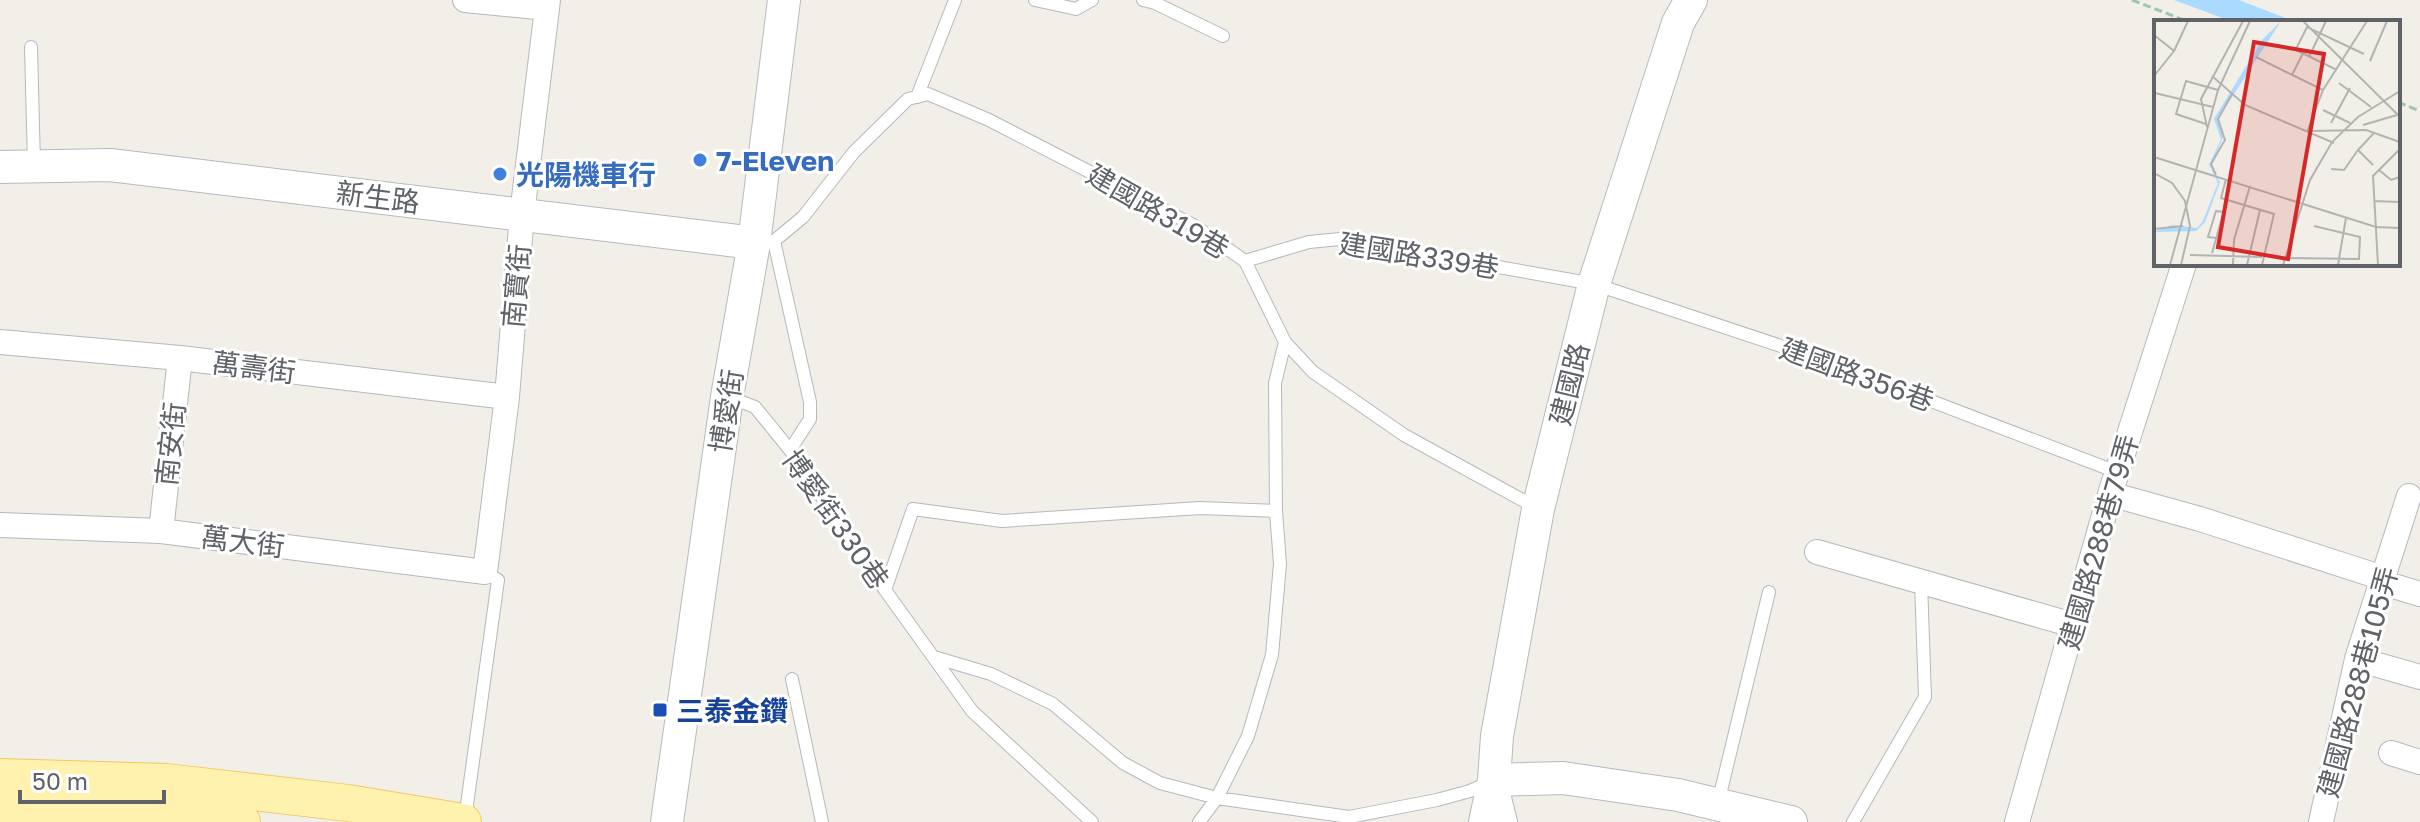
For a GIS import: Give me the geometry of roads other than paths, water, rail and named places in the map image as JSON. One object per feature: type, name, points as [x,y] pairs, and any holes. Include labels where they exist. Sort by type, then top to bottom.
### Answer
[{"type":"main road","points":[[3,804],[166,782],[362,805],[464,822]]},
{"type":"main road","points":[[3,804],[235,821]]},
{"type":"street","points":[[465,0],[547,4]]},
{"type":"street","name":"博愛街","points":[[667,822],[727,397],[764,242],[784,0]]},
{"type":"street","name":"建國路","points":[[1485,822],[1494,780],[1497,736],[1538,509],[1594,284],[1678,23],[1691,0]]},
{"type":"street","name":"南寶街","points":[[485,572],[507,397],[522,214],[547,4]]},
{"type":"street","name":"新生路","points":[[0,167],[110,165],[764,242]]},
{"type":"street","name":"建國路288巷79弄","points":[[2017,822],[2113,483],[2183,266]]},
{"type":"street","name":"萬壽街","points":[[0,342],[180,358],[507,397]]},
{"type":"street","name":"南安街","points":[[161,531],[180,358]]},
{"type":"street","points":[[2113,483],[2200,519],[2400,586]]},
{"type":"street","name":"建國路288巷105弄","points":[[2321,822],[2357,659],[2400,586],[2416,496]]},
{"type":"street","name":"萬大街","points":[[0,525],[161,531],[485,572]]},
{"type":"street","points":[[1817,552],[2073,625]]},
{"type":"street","points":[[2357,659],[2420,677]]},
{"type":"street","points":[[2391,753],[2420,762]]},
{"type":"street","points":[[1494,780],[1563,778],[1678,795],[1791,822]]},
{"type":"street","name":"建國路","points":[[1494,780],[1505,822]]},
{"type":"lane","points":[[790,450],[810,419],[810,402],[764,242],[803,217],[854,152],[908,99],[917,97],[955,0]]},
{"type":"lane","points":[[1035,0],[1076,9],[1092,0]]},
{"type":"lane","points":[[1143,0],[1223,36]]},
{"type":"lane","points":[[31,47],[34,166]]},
{"type":"lane","name":"建國路319巷","points":[[917,97],[928,94],[989,120],[1195,226],[1245,261],[1285,342],[1313,372],[1404,435],[1538,509]]},
{"type":"lane","name":"建國路339巷","points":[[1245,261],[1309,242],[1340,239],[1594,284]]},
{"type":"lane","name":"建國路356巷","points":[[1594,284],[1829,362],[2113,483]]},
{"type":"lane","points":[[1199,822],[1217,798],[1248,736],[1272,655],[1280,564],[1276,511],[1275,383],[1285,342]]},
{"type":"lane","name":"博愛街330巷","points":[[727,397],[755,407],[790,450],[972,711],[1092,822]]},
{"type":"lane","points":[[885,590],[913,509],[1002,521],[1200,508],[1276,511]]},
{"type":"lane","points":[[464,822],[498,580],[485,572]]},
{"type":"lane","points":[[1853,822],[1925,697],[1921,582]]},
{"type":"lane","points":[[1717,805],[1769,592]]},
{"type":"lane","points":[[934,657],[991,674],[1053,704],[1123,763],[1160,783],[1217,798],[1349,817],[1437,800],[1470,791],[1494,780]]},
{"type":"lane","points":[[792,679],[822,822]]},
{"type":"water","points":[[2174,0],[2239,0],[2291,20],[2228,20]]},
{"type":"place","name":"7-Eleven","points":[[700,160]]},
{"type":"place","name":"光陽機車行","points":[[500,174]]},
{"type":"place","name":"三泰金鑽","points":[[660,710]]}]
